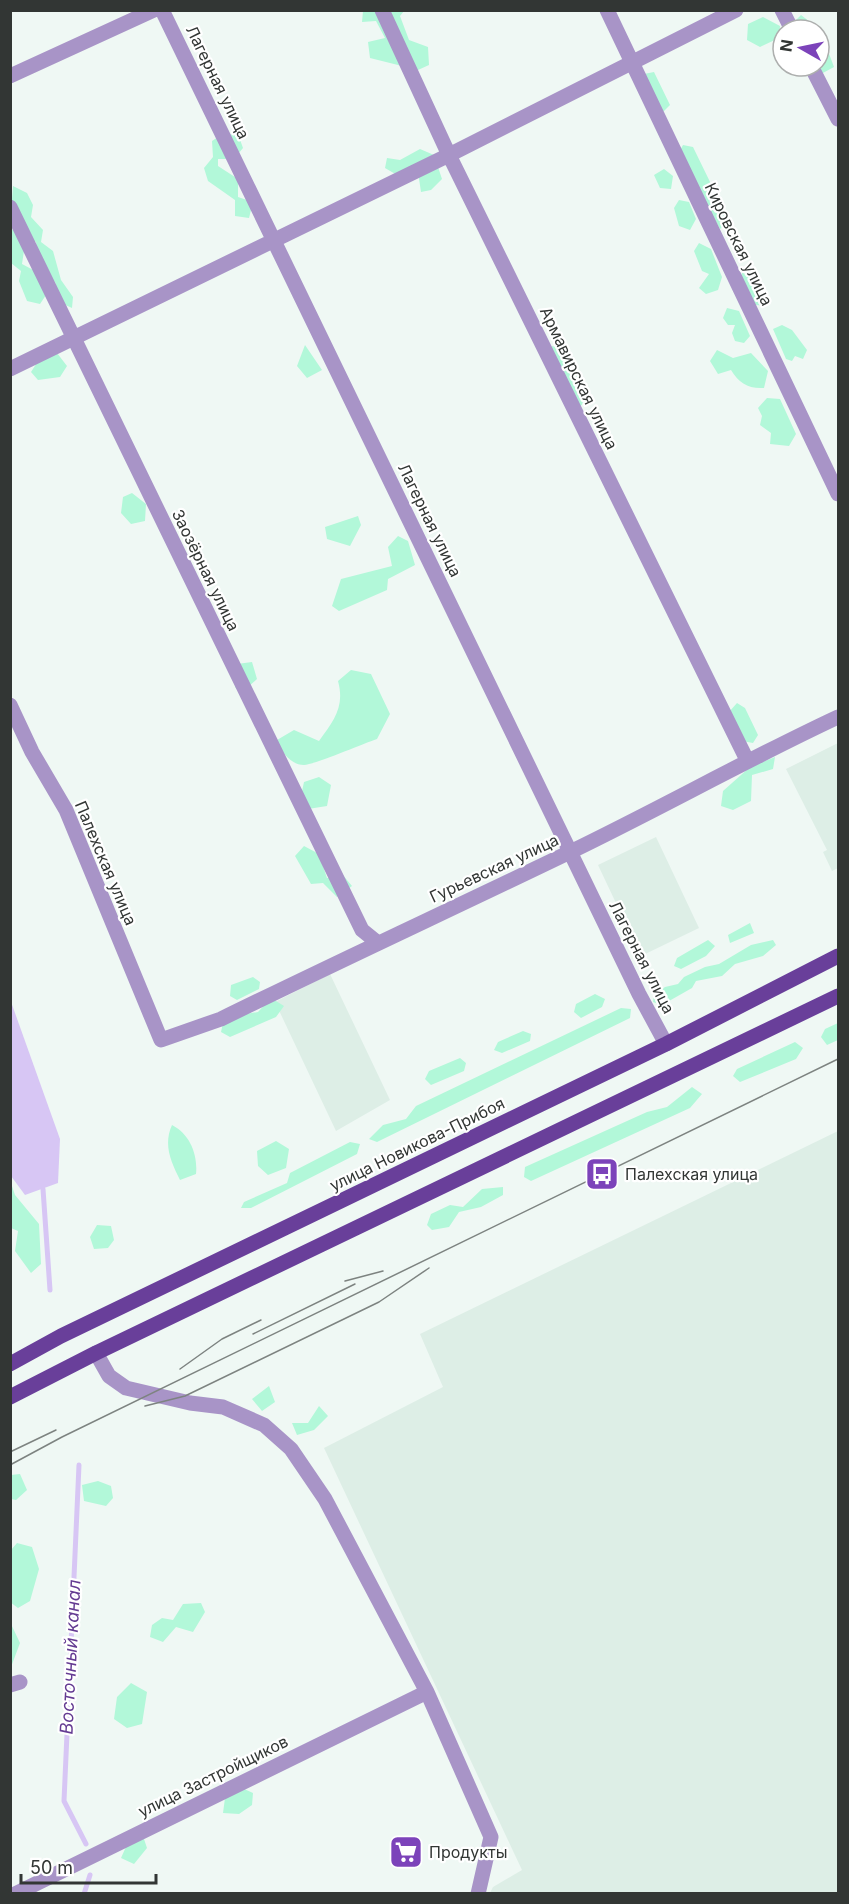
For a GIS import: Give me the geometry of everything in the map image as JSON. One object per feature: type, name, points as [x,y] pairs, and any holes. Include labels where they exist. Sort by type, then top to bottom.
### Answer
[{"type":"main road","name":"улица Новикова-Прибоя","points":[[10,1364],[72,1331],[666,1044],[838,956]]},
{"type":"main road","points":[[10,1397],[96,1353],[838,996]]},
{"type":"street","points":[[10,76],[153,10]]},
{"type":"street","name":"Лагерная улица","points":[[162,10],[570,852],[666,1044]]},
{"type":"street","name":"Армавирская улица","points":[[382,10],[449,155],[747,760]]},
{"type":"street","name":"Кировская улица","points":[[607,10],[838,494]]},
{"type":"street","points":[[10,369],[449,155],[736,10]]},
{"type":"street","points":[[817,78],[838,119]]},
{"type":"street","name":"Заозёрная улица","points":[[10,207],[362,930],[378,943]]},
{"type":"street","name":"Палехская улица","points":[[10,705],[32,752],[66,810],[160,1040]]},
{"type":"street","name":"Гурьевская улица","points":[[160,1040],[221,1019],[570,852],[720,778],[747,760],[838,717]]},
{"type":"street","points":[[96,1353],[109,1376],[126,1388],[190,1403],[223,1407],[264,1425],[291,1449],[325,1499],[427,1692],[491,1837],[478,1893]]},
{"type":"street","name":"улица Застройщиков","points":[[15,1893],[427,1692]]},
{"type":"shaded area","points":[[838,743],[838,868],[832,871],[823,852],[827,850],[786,769]]},
{"type":"shaded area","points":[[656,837],[699,928],[641,956],[598,865]]},
{"type":"shaded area","points":[[330,974],[390,1100],[336,1131],[275,1002]]},
{"type":"shaded area","points":[[10,999],[60,1139],[58,1183],[25,1195],[11,1176]]},
{"type":"shaded area","points":[[838,1131],[838,1893],[490,1893],[493,1887],[522,1870],[324,1448],[443,1387],[420,1334]]},
{"type":"green space","points":[[363,11],[404,11],[400,16],[409,40],[428,47],[429,65],[418,70],[370,58],[368,42],[385,38],[376,21],[362,22]]},
{"type":"green space","points":[[763,17],[771,21],[771,42],[760,47],[747,40],[748,24]]},
{"type":"green space","points":[[654,72],[670,105],[662,113],[644,74]]},
{"type":"green space","points":[[238,134],[243,148],[234,159],[218,159],[218,166],[238,179],[238,197],[253,202],[249,218],[235,216],[235,200],[208,181],[204,168],[213,157],[212,141],[221,135]]},
{"type":"green space","points":[[683,145],[693,147],[712,186],[711,196],[720,201],[726,223],[720,229],[678,154]]},
{"type":"green space","points":[[420,149],[434,155],[442,179],[431,190],[421,192],[418,172],[397,175],[385,168],[387,158],[400,160]]},
{"type":"green space","points":[[664,169],[673,176],[671,189],[660,188],[654,175]]},
{"type":"green space","points":[[13,186],[27,193],[33,205],[31,217],[43,230],[41,242],[53,251],[61,280],[73,297],[72,308],[61,303],[55,282],[46,277],[37,256],[36,242],[23,236],[11,212]]},
{"type":"green space","points":[[679,200],[689,202],[696,219],[690,230],[679,226],[674,208]]},
{"type":"green space","points":[[11,229],[16,231],[24,251],[22,264],[37,272],[46,295],[40,304],[27,301],[19,281],[21,271],[11,263]]},
{"type":"green space","points":[[699,243],[711,249],[722,277],[718,290],[706,294],[699,288],[709,274],[702,271],[694,251]]},
{"type":"green space","points":[[742,273],[753,275],[764,297],[763,306],[751,304],[740,282]]},
{"type":"green space","points":[[727,308],[739,311],[750,336],[744,343],[735,341],[732,333],[735,325],[728,325],[723,318]]},
{"type":"green space","points":[[782,325],[792,330],[807,350],[803,359],[795,356],[792,361],[786,359],[773,329]]},
{"type":"green space","points":[[305,345],[322,370],[307,378],[297,366]]},
{"type":"green space","points":[[552,346],[565,350],[566,366],[579,378],[585,401],[579,408],[545,357]]},
{"type":"green space","points":[[717,350],[733,358],[751,353],[768,371],[764,388],[744,384],[731,370],[718,374],[710,361]]},
{"type":"green space","points":[[57,353],[67,366],[60,377],[38,380],[31,372],[42,355]]},
{"type":"green space","points":[[767,398],[780,399],[796,434],[789,446],[770,444],[771,433],[760,425],[762,416],[758,408]]},
{"type":"green space","points":[[132,493],[146,504],[145,521],[131,524],[121,513],[123,497]]},
{"type":"green space","points":[[358,516],[361,525],[350,546],[327,539],[325,527]]},
{"type":"green space","points":[[398,536],[408,541],[415,565],[388,579],[387,590],[339,611],[332,606],[341,579],[392,566],[388,547]]},
{"type":"green space","points":[[252,662],[257,679],[241,693],[235,687],[237,664]]},
{"type":"green space","points":[[351,670],[371,674],[390,714],[377,739],[310,764],[294,763],[284,753],[277,740],[294,730],[319,741],[337,713],[340,698],[338,681]]},
{"type":"green space","points":[[737,703],[745,708],[758,735],[753,743],[742,741],[729,712]]},
{"type":"green space","points":[[775,757],[773,769],[752,775],[751,801],[733,810],[721,806],[723,791],[750,767]]},
{"type":"green space","points":[[319,777],[331,785],[327,806],[308,809],[301,796],[304,782]]},
{"type":"green space","points":[[304,846],[319,854],[327,878],[342,874],[352,886],[337,897],[323,883],[311,884],[295,856]]},
{"type":"green space","points":[[750,923],[754,933],[730,943],[728,935]]},
{"type":"green space","points":[[708,940],[715,946],[706,956],[681,969],[674,966],[677,958]]},
{"type":"green space","points":[[773,940],[776,945],[763,956],[735,964],[722,976],[696,981],[692,988],[662,1005],[653,1002],[654,995],[665,987],[678,984],[684,977],[705,967],[719,964],[751,945]]},
{"type":"green space","points":[[253,977],[260,982],[259,989],[237,1000],[230,996],[231,985]]},
{"type":"green space","points":[[595,994],[605,999],[602,1007],[581,1018],[574,1012],[576,1004]]},
{"type":"green space","points":[[271,998],[284,1006],[276,1017],[230,1037],[221,1032],[223,1023],[239,1015],[258,1012]]},
{"type":"green space","points":[[621,1008],[631,1009],[630,1018],[377,1142],[369,1139],[383,1125],[406,1119],[416,1106]]},
{"type":"green space","points":[[838,1023],[838,1040],[827,1045],[821,1037],[825,1029]]},
{"type":"green space","points":[[523,1031],[531,1034],[530,1041],[502,1053],[494,1050],[498,1042]]},
{"type":"green space","points":[[795,1042],[803,1048],[796,1059],[740,1082],[733,1076],[737,1069]]},
{"type":"green space","points":[[460,1058],[466,1063],[464,1071],[431,1085],[425,1079],[429,1071]]},
{"type":"green space","points":[[692,1087],[702,1094],[690,1108],[531,1181],[524,1177],[525,1167],[647,1112],[667,1107]]},
{"type":"green space","points":[[172,1125],[188,1139],[196,1160],[196,1174],[180,1180],[171,1160],[168,1146]]},
{"type":"green space","points":[[276,1141],[289,1149],[286,1168],[268,1175],[258,1166],[257,1151]]},
{"type":"green space","points":[[350,1142],[360,1144],[357,1154],[251,1208],[241,1208],[244,1202],[287,1183],[290,1173]]},
{"type":"green space","points":[[11,1183],[15,1195],[39,1224],[41,1264],[31,1273],[15,1251],[18,1231],[11,1228]]},
{"type":"green space","points":[[503,1187],[503,1195],[481,1207],[459,1212],[449,1227],[432,1230],[427,1225],[431,1214],[450,1205],[463,1207],[482,1189]]},
{"type":"green space","points":[[97,1225],[111,1226],[114,1240],[108,1248],[94,1249],[90,1237]]},
{"type":"green space","points":[[269,1386],[275,1402],[262,1411],[252,1399]]},
{"type":"green space","points":[[319,1406],[328,1416],[314,1430],[297,1435],[292,1423],[308,1423]]},
{"type":"green space","points":[[20,1474],[27,1490],[16,1500],[11,1499],[11,1475]]},
{"type":"green space","points":[[98,1481],[111,1486],[113,1498],[106,1506],[84,1501],[82,1485]]},
{"type":"green space","points":[[17,1543],[32,1547],[39,1569],[30,1601],[18,1608],[10,1602],[11,1550]]},
{"type":"green space","points":[[201,1603],[205,1612],[193,1632],[176,1627],[163,1642],[150,1637],[152,1625],[162,1618],[173,1620],[183,1604]]},
{"type":"green space","points":[[10,1624],[20,1643],[11,1667]]},
{"type":"green space","points":[[131,1683],[147,1692],[142,1724],[127,1728],[114,1719],[117,1697]]},
{"type":"green space","points":[[242,1788],[253,1793],[252,1805],[239,1814],[223,1813],[225,1798]]},
{"type":"green space","points":[[143,1836],[147,1848],[134,1864],[121,1858],[129,1840]]},
{"type":"waterway","name":"Восточный канал","points":[[43,1189],[50,1290]]},
{"type":"waterway","name":"Восточный канал","points":[[79,1465],[64,1801],[86,1844]]},
{"type":"waterway","name":"Восточный канал","points":[[84,1894],[90,1875]]},
{"type":"tram line","points":[[10,1465],[62,1437],[838,1059]]},
{"type":"tram line","points":[[145,1406],[185,1396],[379,1302],[429,1268]]},
{"type":"tram line","points":[[345,1281],[383,1271]]},
{"type":"tram line","points":[[253,1334],[355,1284]]},
{"type":"tram line","points":[[180,1369],[222,1339],[261,1320]]},
{"type":"tram line","points":[[10,1452],[56,1430]]},
{"type":"place","name":"Палехская улица","points":[[602,1174]]},
{"type":"place","name":"Продукты","points":[[406,1852]]}]
